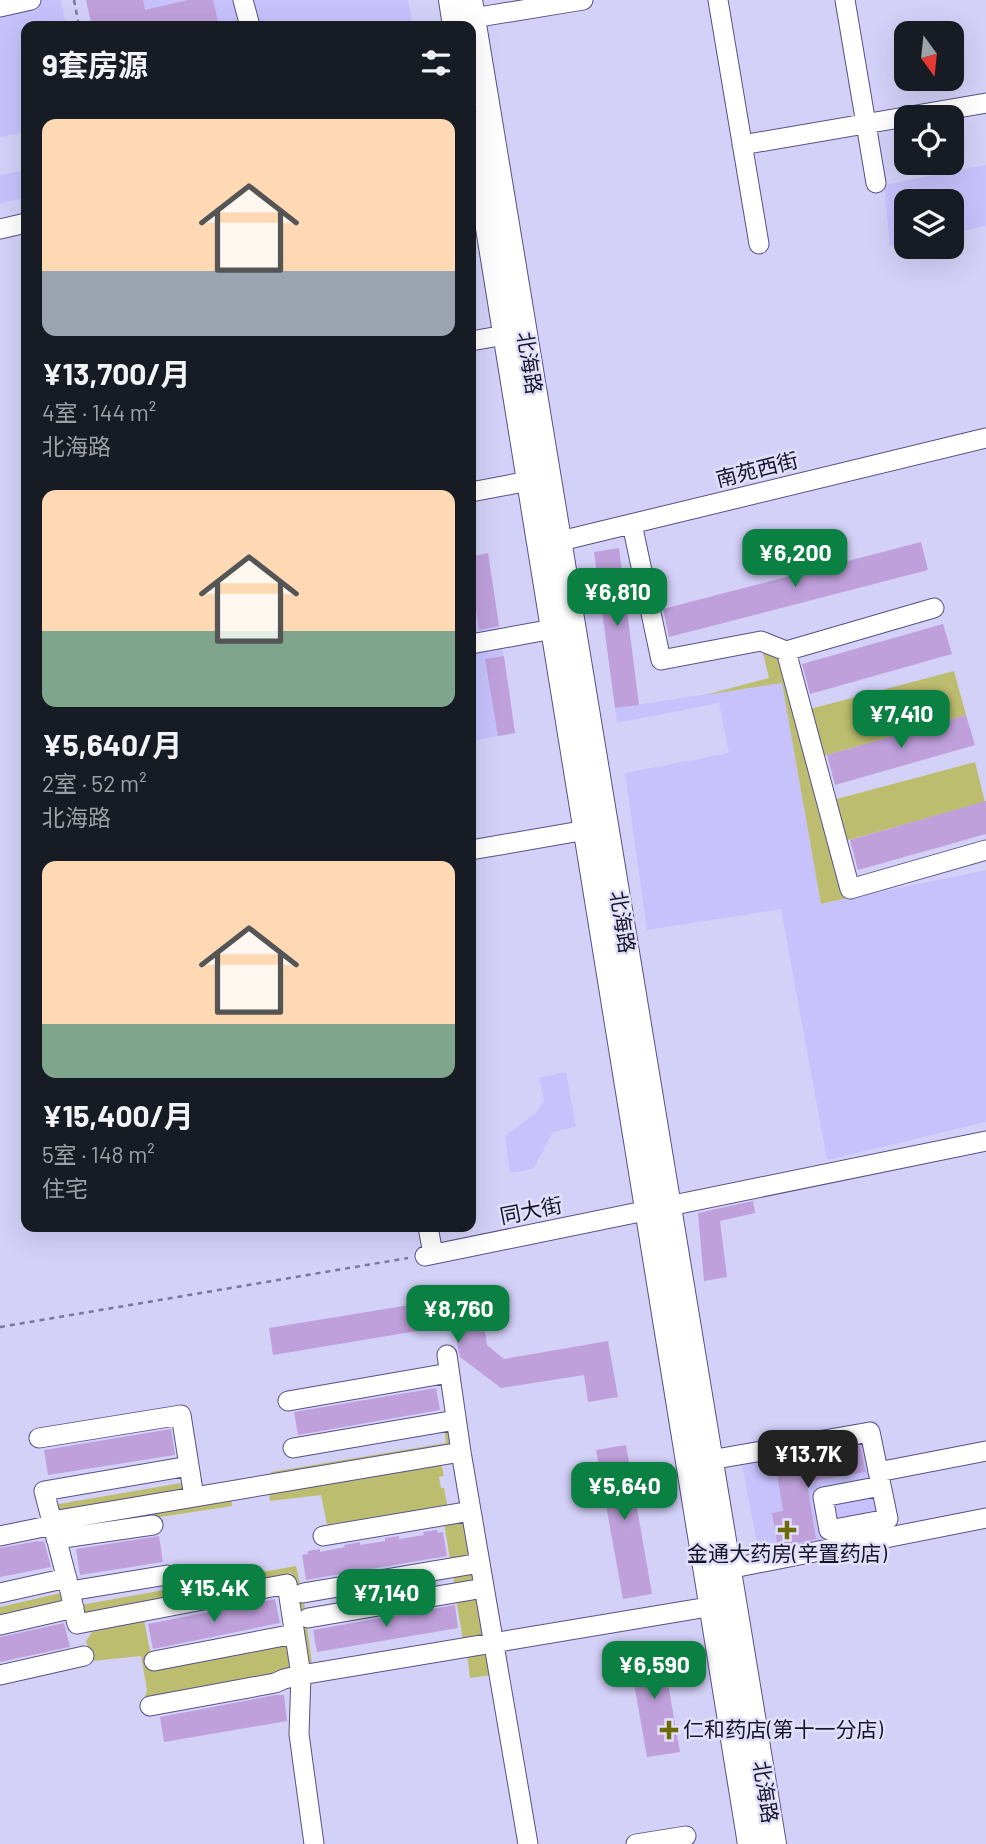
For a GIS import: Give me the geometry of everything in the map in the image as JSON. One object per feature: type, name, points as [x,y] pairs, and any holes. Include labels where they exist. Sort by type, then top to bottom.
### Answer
[{"type":"main road","name":"北海路","points":[[451,0],[466,15]]},
{"type":"main road","name":"北海路","points":[[476,79],[549,543],[723,1604],[774,1844]]},
{"type":"main road","name":"北海路","points":[[476,156],[529,481],[549,543],[553,629],[596,829]]},
{"type":"main road","name":"北海路","points":[[658,1208],[710,1460],[728,1569],[723,1604],[750,1844]]},
{"type":"street","points":[[0,7],[31,0]]},
{"type":"street","points":[[243,0],[249,21]]},
{"type":"street","points":[[466,15],[583,0]]},
{"type":"street","points":[[718,0],[759,244]]},
{"type":"street","points":[[845,0],[876,183]]},
{"type":"street","points":[[742,145],[986,103]]},
{"type":"street","points":[[0,229],[21,224]]},
{"type":"street","points":[[476,340],[505,335]]},
{"type":"street","name":"南苑西街","points":[[549,543],[986,438]]},
{"type":"street","points":[[476,491],[529,481]]},
{"type":"street","points":[[632,524],[661,660],[761,641],[786,651],[934,608]]},
{"type":"street","points":[[476,643],[553,629]]},
{"type":"street","points":[[786,651],[850,889],[986,850]]},
{"type":"street","points":[[476,849],[596,829]]},
{"type":"street","name":"同大街","points":[[429,1255],[986,1141]]},
{"type":"street","points":[[428,1232],[429,1255]]},
{"type":"street","points":[[288,1401],[448,1364],[528,1844]]},
{"type":"street","points":[[38,1438],[181,1415],[194,1497]]},
{"type":"street","points":[[293,1448],[456,1420]]},
{"type":"street","points":[[710,1460],[870,1432],[879,1479],[986,1451]]},
{"type":"street","points":[[0,1536],[53,1528],[194,1497],[461,1452]]},
{"type":"street","points":[[0,1675],[85,1661],[44,1491],[189,1466]]},
{"type":"street","points":[[323,1536],[471,1511]]},
{"type":"street","points":[[728,1569],[986,1518]]},
{"type":"street","points":[[53,1528],[153,1525]]},
{"type":"street","points":[[303,1592],[480,1563]]},
{"type":"street","points":[[0,1625],[72,1600],[167,1575]]},
{"type":"street","points":[[0,1593],[72,1600],[287,1584],[301,1675],[299,1734],[314,1841]]},
{"type":"street","points":[[309,1618],[484,1588]]},
{"type":"street","points":[[150,1706],[275,1683],[301,1675],[723,1604]]},
{"type":"street","points":[[154,1661],[295,1634]]},
{"type":"street","points":[[636,1844],[686,1836]]},
{"type":"path","points":[[74,0],[78,21]]},
{"type":"path","points":[[0,1327],[429,1255]]},
{"type":"shaded area","points":[[0,0],[61,0],[65,21],[21,21],[21,133],[0,137]]},
{"type":"shaded area","points":[[86,0],[408,0],[412,21],[91,21]]},
{"type":"shaded area","points":[[986,165],[986,226],[964,231],[964,189],[894,189],[894,245],[890,246],[884,185],[935,175],[964,175],[964,169]]},
{"type":"shaded area","points":[[21,171],[21,199],[0,203],[0,175]]},
{"type":"shaded area","points":[[488,553],[515,733],[476,740],[476,556]]},
{"type":"shaded area","points":[[762,649],[779,657],[847,898],[821,904],[782,683],[705,695],[769,678]]},
{"type":"shaded area","points":[[954,671],[966,715],[820,757],[810,709]]},
{"type":"shaded area","points":[[782,683],[821,904],[986,870],[986,1122],[827,1160],[781,909],[647,930],[625,773],[729,753],[719,703],[617,723],[615,708]]},
{"type":"shaded area","points":[[975,762],[985,802],[845,841],[833,800]]},
{"type":"shaded area","points":[[566,1072],[576,1127],[553,1132],[533,1169],[510,1173],[505,1136],[536,1113],[544,1100],[539,1078]]},
{"type":"shaded area","points":[[877,1420],[898,1529],[760,1558],[738,1444]]},
{"type":"shaded area","points":[[452,1431],[452,1447],[271,1476],[271,1472],[446,1443],[445,1433]]},
{"type":"shaded area","points":[[441,1463],[444,1476],[439,1477],[448,1509],[328,1530],[321,1495],[270,1501],[269,1492]]},
{"type":"shaded area","points":[[181,1483],[183,1492],[65,1511],[53,1505]]},
{"type":"shaded area","points":[[231,1497],[232,1506],[69,1531],[69,1524]]},
{"type":"shaded area","points":[[466,1519],[471,1558],[451,1565],[444,1523]]},
{"type":"shaded area","points":[[296,1566],[305,1608],[454,1583],[453,1573],[474,1573],[476,1584],[305,1613],[312,1663],[306,1661],[291,1573],[87,1615],[78,1610],[81,1605]]},
{"type":"shaded area","points":[[61,1593],[65,1603],[0,1617],[0,1607]]},
{"type":"shaded area","points":[[478,1595],[483,1632],[477,1637],[463,1640],[456,1599]]},
{"type":"shaded area","points":[[144,1620],[153,1666],[281,1642],[288,1646],[291,1667],[282,1670],[282,1675],[144,1700],[147,1690],[141,1656],[92,1661],[86,1641],[92,1632]]},
{"type":"shaded area","points":[[467,1653],[488,1653],[491,1675],[470,1678]]},
{"type":"building","points":[[86,0],[143,0],[145,10],[188,0],[213,0],[218,21],[91,21]]},
{"type":"building","points":[[921,542],[928,570],[669,637],[663,609]]},
{"type":"building","points":[[619,548],[639,705],[615,708],[594,552]]},
{"type":"building","points":[[488,553],[499,626],[479,630],[476,609],[476,556]]},
{"type":"building","points":[[943,624],[952,654],[810,694],[802,664]]},
{"type":"building","points":[[504,656],[515,733],[498,736],[485,659]]},
{"type":"building","points":[[966,715],[975,745],[835,785],[827,755]]},
{"type":"building","points":[[986,801],[986,834],[858,870],[850,840]]},
{"type":"building","points":[[753,1201],[755,1213],[720,1221],[727,1277],[704,1281],[698,1213]]},
{"type":"building","points":[[440,1300],[442,1310],[481,1304],[487,1345],[504,1359],[608,1341],[618,1397],[588,1402],[584,1375],[501,1388],[460,1357],[453,1325],[273,1355],[269,1328]]},
{"type":"building","points":[[436,1388],[440,1410],[298,1435],[294,1412]]},
{"type":"building","points":[[171,1429],[175,1455],[48,1475],[44,1450]]},
{"type":"building","points":[[626,1445],[652,1594],[623,1599],[596,1450]]},
{"type":"building","points":[[860,1446],[866,1472],[807,1482],[816,1539],[778,1547],[772,1513],[783,1511],[775,1461]]},
{"type":"building","points":[[437,1530],[438,1533],[443,1532],[447,1556],[306,1580],[302,1555],[308,1554],[308,1551],[320,1549],[320,1552],[360,1542],[360,1545],[385,1541],[385,1538],[424,1535],[423,1532]]},
{"type":"building","points":[[159,1536],[163,1562],[80,1575],[76,1549]]},
{"type":"building","points":[[44,1541],[51,1567],[0,1577],[0,1548]]},
{"type":"building","points":[[275,1599],[280,1623],[153,1649],[148,1624]]},
{"type":"building","points":[[455,1605],[458,1628],[317,1652],[313,1630]]},
{"type":"building","points":[[64,1623],[70,1647],[0,1662],[0,1637]]},
{"type":"building","points":[[661,1644],[680,1752],[647,1757],[628,1650]]},
{"type":"building","points":[[284,1695],[287,1721],[164,1742],[160,1717]]},
{"type":"place","name":"金通大药房(辛置药店)","points":[[787,1530]]},
{"type":"place","name":"仁和药店(第十一分店)","points":[[669,1730]]}]
